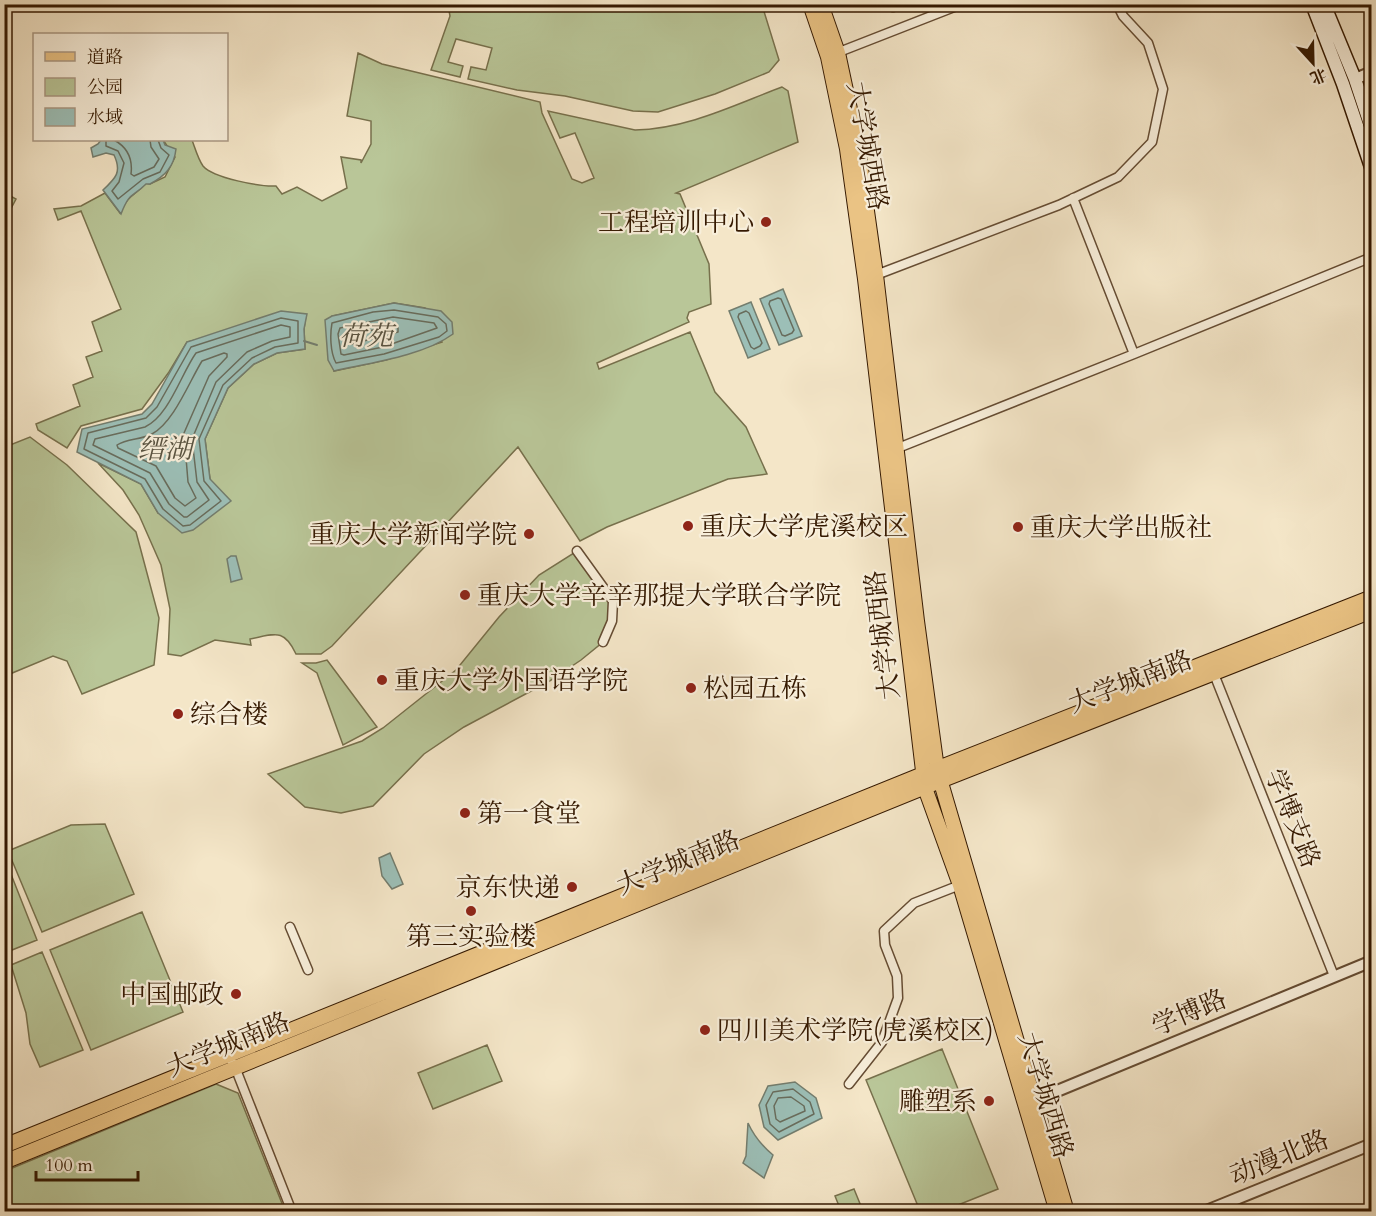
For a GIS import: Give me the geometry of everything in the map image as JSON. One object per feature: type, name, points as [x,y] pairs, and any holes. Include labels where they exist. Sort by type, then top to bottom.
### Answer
[{"type":"main road","name":"大学城西路","points":[[810,4],[833,55],[938,775],[1057,1212]]},
{"type":"main road","name":"大学城西路","points":[[821,4],[858,147],[876,275],[924,781],[1067,1212]]},
{"type":"main road","points":[[1312,4],[1343,84],[1371,170]]},
{"type":"main road","points":[[1324,4],[1355,79],[1371,130]]},
{"type":"main road","name":"大学城南路","points":[[4,1146],[232,1061],[1371,597]]},
{"type":"main road","name":"大学城南路","points":[[938,775],[1214,674],[1371,611]]},
{"type":"main road","name":"大学城南路","points":[[4,1162],[232,1061]]},
{"type":"street","points":[[885,4],[893,7],[901,4]]},
{"type":"street","points":[[833,55],[962,4]]},
{"type":"street","points":[[876,275],[1073,198],[1118,177],[1152,142],[1163,89],[1148,43],[1123,16],[1117,4]]},
{"type":"street","points":[[1355,79],[1371,72]]},
{"type":"street","points":[[1073,198],[1134,354]]},
{"type":"street","points":[[891,451],[1371,257]]},
{"type":"street","points":[[578,551],[613,602],[612,621],[603,642]]},
{"type":"street","name":"学博支路","points":[[1214,674],[1334,976]]},
{"type":"street","points":[[849,1084],[882,1042],[898,998],[897,976],[885,945],[884,931],[914,903],[960,885]]},
{"type":"street","points":[[290,927],[308,970]]},
{"type":"street","name":"学博路","points":[[1029,1103],[1371,961]]},
{"type":"street","points":[[232,1061],[292,1212]]},
{"type":"street","name":"动漫北路","points":[[1204,1212],[1371,1144]]},
{"type":"green space","points":[[448,5],[762,5],[779,60],[769,72],[715,94],[658,112],[633,111],[468,79],[471,67],[486,70],[492,48],[456,39],[448,62],[463,66],[460,77],[431,70],[450,16]]},
{"type":"green space","points":[[358,53],[382,64],[540,102],[542,113],[572,179],[582,183],[594,178],[575,133],[560,138],[548,111],[635,130],[654,129],[692,121],[782,87],[788,91],[798,142],[676,193],[680,194],[709,264],[711,304],[689,312],[687,318],[689,322],[597,363],[599,369],[690,332],[715,392],[746,427],[767,474],[728,479],[607,527],[580,541],[518,447],[332,646],[321,654],[296,654],[287,640],[278,635],[272,635],[250,639],[251,645],[215,640],[181,656],[168,654],[170,609],[161,565],[139,515],[123,490],[98,463],[141,484],[158,513],[210,479],[205,439],[228,388],[254,364],[277,353],[305,349],[306,315],[187,342],[142,409],[81,426],[67,448],[38,430],[36,424],[80,406],[73,385],[93,377],[86,357],[102,351],[92,322],[121,309],[81,211],[58,220],[54,209],[81,206],[105,193],[120,213],[129,198],[146,183],[150,184],[165,177],[175,157],[164,141],[192,141],[203,166],[227,178],[276,186],[282,194],[297,187],[322,201],[347,188],[341,157],[361,160],[361,163],[371,144],[371,121],[347,116]],"holes":[[[394,303],[425,308],[442,342],[386,360],[334,371],[332,316]]]},
{"type":"green space","points":[[5,193],[16,199],[5,220]]},
{"type":"green space","points":[[30,437],[67,465],[136,532],[159,618],[154,665],[82,694],[67,661],[53,656],[5,676],[5,447]]},
{"type":"green space","points":[[577,551],[613,601],[603,642],[581,660],[548,682],[464,727],[424,754],[373,806],[341,813],[305,807],[268,774],[362,741],[383,728],[456,670],[499,617],[539,575]]},
{"type":"green space","points":[[327,660],[377,727],[343,745],[317,673],[302,663]]},
{"type":"green space","points":[[105,824],[134,894],[42,932],[8,851],[71,825]]},
{"type":"green space","points":[[5,859],[37,940],[7,952],[4,947]]},
{"type":"green space","points":[[142,912],[183,1012],[91,1050],[50,950]]},
{"type":"green space","points":[[42,952],[83,1050],[40,1067],[30,1044],[26,1013],[11,965]]},
{"type":"green space","points":[[487,1045],[502,1081],[433,1109],[418,1073]]},
{"type":"green space","points":[[942,1049],[998,1189],[943,1211],[920,1211],[866,1080]]},
{"type":"green space","points":[[216,1084],[238,1093],[285,1211],[5,1211],[5,1171]]},
{"type":"green space","points":[[854,1189],[863,1211],[841,1211],[835,1196]]},
{"type":"water","points":[[100,141],[163,141],[165,145],[176,149],[168,170],[160,178],[146,184],[132,196],[121,214],[103,190],[116,174],[116,161],[114,155],[106,153],[93,157],[91,148]]},
{"type":"water","points":[[783,289],[802,336],[779,345],[760,299]]},
{"type":"water","points":[[751,302],[770,349],[748,358],[729,311]]},
{"type":"water","name":"荷苑","points":[[394,303],[441,311],[452,322],[453,334],[441,342],[412,353],[334,371],[328,360],[325,320],[332,316]]},
{"type":"water","name":"缙湖","points":[[281,311],[307,314],[304,329],[305,349],[277,353],[254,364],[228,388],[205,439],[210,479],[231,501],[193,530],[182,533],[158,513],[141,484],[77,452],[82,429],[142,414],[152,404],[187,342]]},
{"type":"water","points":[[236,556],[242,579],[231,582],[227,559]]},
{"type":"water","points":[[390,853],[403,884],[392,889],[382,876],[379,858]]},
{"type":"water","points":[[795,1082],[816,1098],[822,1118],[778,1140],[764,1127],[759,1105],[768,1086]]},
{"type":"water","points":[[748,1123],[765,1148],[773,1155],[764,1178],[743,1163],[746,1156]]},
{"type":"waterway","points":[[304,341],[317,345]]},
{"type":"place","name":"工程培训中心","points":[[766,222]]},
{"type":"place","name":"重庆大学虎溪校区","points":[[688,526]]},
{"type":"place","name":"重庆大学出版社","points":[[1018,527]]},
{"type":"place","name":"重庆大学新闻学院","points":[[529,534]]},
{"type":"place","name":"重庆大学辛辛那提大学联合学院","points":[[465,595]]},
{"type":"place","name":"重庆大学外国语学院","points":[[382,680]]},
{"type":"place","name":"松园五栋","points":[[691,688]]},
{"type":"place","name":"综合楼","points":[[178,714]]},
{"type":"place","name":"第一食堂","points":[[465,813]]},
{"type":"place","name":"京东快递","points":[[572,887]]},
{"type":"place","name":"第三实验楼","points":[[471,911]]},
{"type":"place","name":"中国邮政","points":[[236,994]]},
{"type":"place","name":"四川美术学院(虎溪校区)","points":[[705,1030]]},
{"type":"place","name":"雕塑系","points":[[989,1101]]}]
